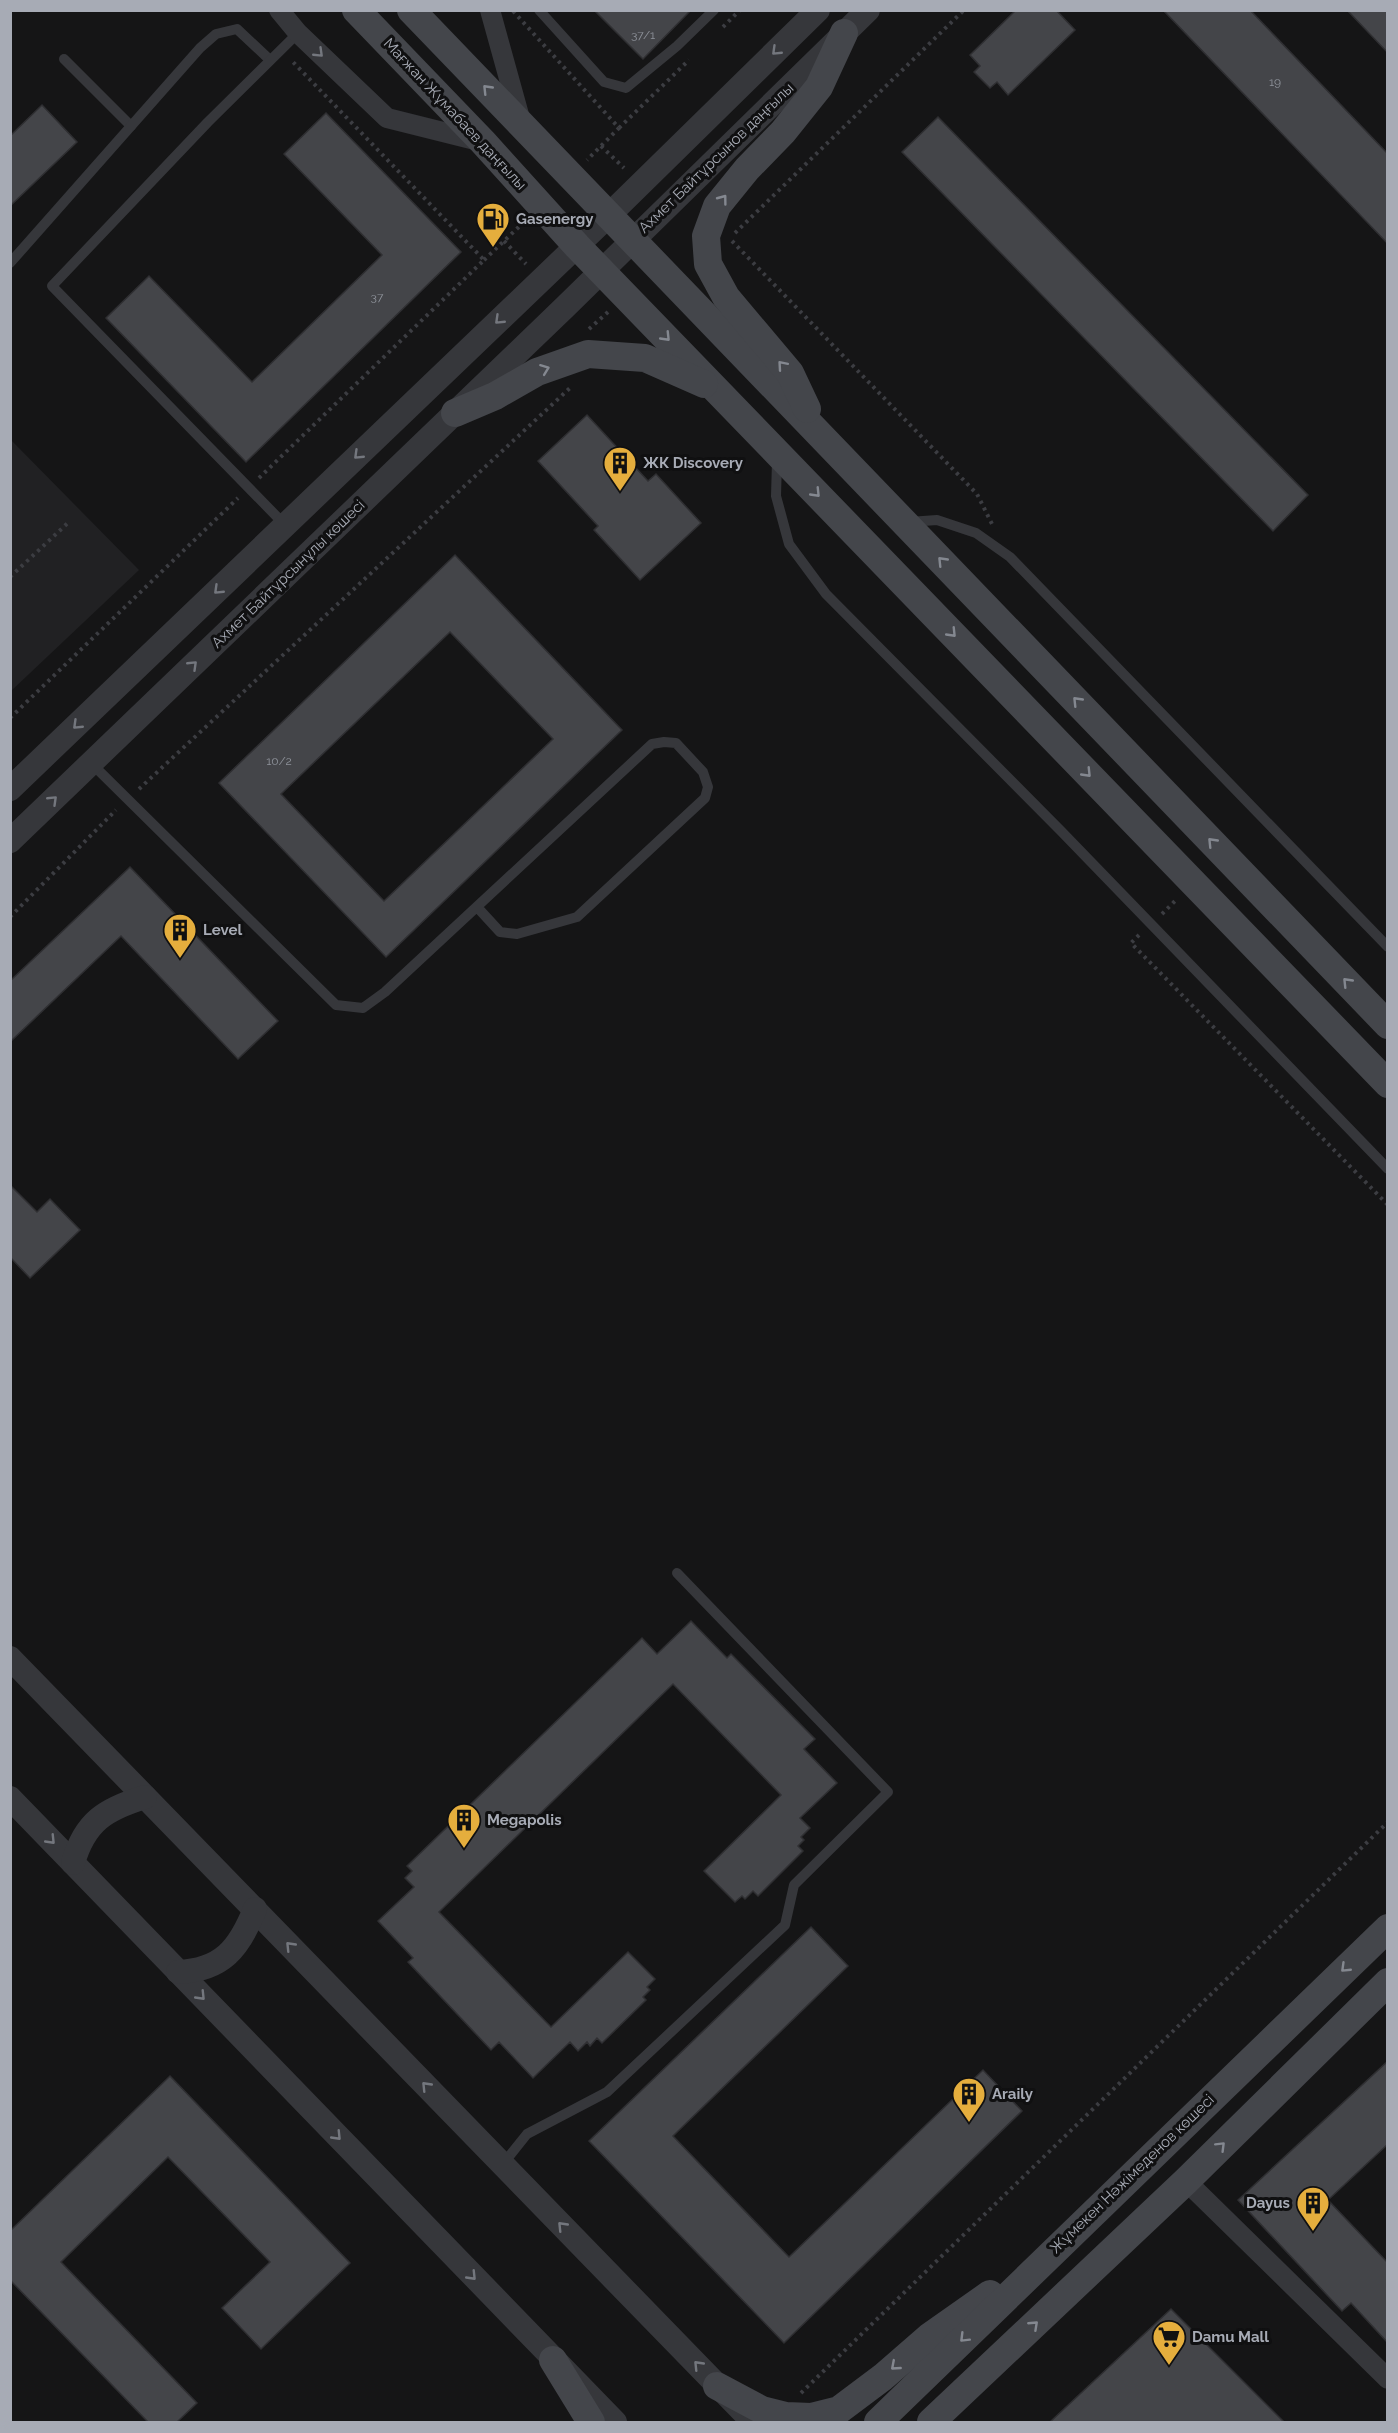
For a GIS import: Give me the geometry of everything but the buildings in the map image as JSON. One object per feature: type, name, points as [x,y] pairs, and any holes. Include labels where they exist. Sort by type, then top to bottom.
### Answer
[{"type":"main road","name":"Мағжан Жұмабаев даңғылы","points":[[356,10],[483,142],[577,246],[1388,1084]]},
{"type":"main road","points":[[411,10],[1388,1025]]},
{"type":"main road","points":[[820,435],[790,373],[726,297],[708,264],[706,236],[717,206],[747,169],[783,132],[819,87],[844,33]]},
{"type":"main road","points":[[455,413],[495,396],[537,372],[588,354],[645,358],[716,388]]},
{"type":"main road","name":"Жұмекен Нәжімеденов көшесі","points":[[878,2422],[1388,1928]]},
{"type":"main road","points":[[931,2422],[1186,2181],[1388,1982]]},
{"type":"main road","points":[[717,2386],[762,2410],[786,2416],[811,2417],[839,2410],[972,2305],[999,2288],[1029,2274]]},
{"type":"main road","points":[[553,2360],[591,2422]]},
{"type":"street","points":[[279,10],[298,33],[387,118],[483,142]]},
{"type":"street","points":[[490,10],[522,125]]},
{"type":"street","points":[[10,789],[577,246],[818,10]]},
{"type":"street","name":"Ахмет Байтұрсынов даңғылы","points":[[565,307],[868,10]]},
{"type":"street","name":"Ахмет Байтұрсынұлы көшесі","points":[[10,841],[565,307]]},
{"type":"street","points":[[10,1658],[753,2422]]},
{"type":"street","points":[[73,1863],[78,1845],[88,1829],[101,1817],[118,1805],[145,1797]]},
{"type":"street","points":[[10,1798],[615,2422]]},
{"type":"street","points":[[178,1972],[200,1971],[215,1965],[234,1947],[247,1930],[255,1910]]},
{"type":"street","points":[[1186,2181],[1388,2379]]},
{"type":"lane","points":[[539,10],[604,82],[626,88],[677,46],[714,10]]},
{"type":"lane","points":[[10,263],[200,48],[216,34],[237,29],[270,60]]},
{"type":"lane","points":[[285,525],[52,286],[208,122],[298,33]]},
{"type":"lane","points":[[64,59],[130,126]]},
{"type":"lane","points":[[777,452],[776,496],[789,544],[826,594],[1061,831],[1388,1169]]},
{"type":"lane","points":[[904,522],[937,520],[976,533],[1010,557],[1388,947]]},
{"type":"lane","points":[[91,763],[336,1005],[363,1008],[385,992],[652,744],[676,743],[703,771],[708,787],[705,798],[577,917],[527,932],[509,933],[500,932],[477,907]]},
{"type":"lane","points":[[503,2165],[527,2134],[607,2092],[785,1925],[794,1885],[888,1792],[677,1573]]},
{"type":"path","points":[[512,10],[619,128]]},
{"type":"path","points":[[716,34],[740,10]]},
{"type":"path","points":[[964,10],[730,238],[977,494],[1010,557]]},
{"type":"path","points":[[281,49],[484,260]]},
{"type":"path","points":[[572,176],[692,57]]},
{"type":"path","points":[[602,146],[640,184]]},
{"type":"path","points":[[10,718],[541,206]]},
{"type":"path","points":[[504,241],[541,280]]},
{"type":"path","points":[[10,917],[128,799],[578,381],[588,354],[586,332],[626,296]]},
{"type":"path","points":[[10,577],[70,520]]},
{"type":"path","points":[[796,2397],[1388,1822]]},
{"type":"shaded area","points":[[11,440],[139,570],[11,691]]},
{"type":"place","name":"Gasenergy","points":[[493,248]]},
{"type":"place","name":"ЖК Discovery","points":[[620,492]]},
{"type":"place","name":"Level","points":[[180,959]]},
{"type":"place","name":"Megapolis","points":[[464,1849]]},
{"type":"place","name":"Araily","points":[[969,2123]]},
{"type":"place","name":"Dayus","points":[[1313,2232]]},
{"type":"place","name":"Damu Mall","points":[[1169,2366]]}]
